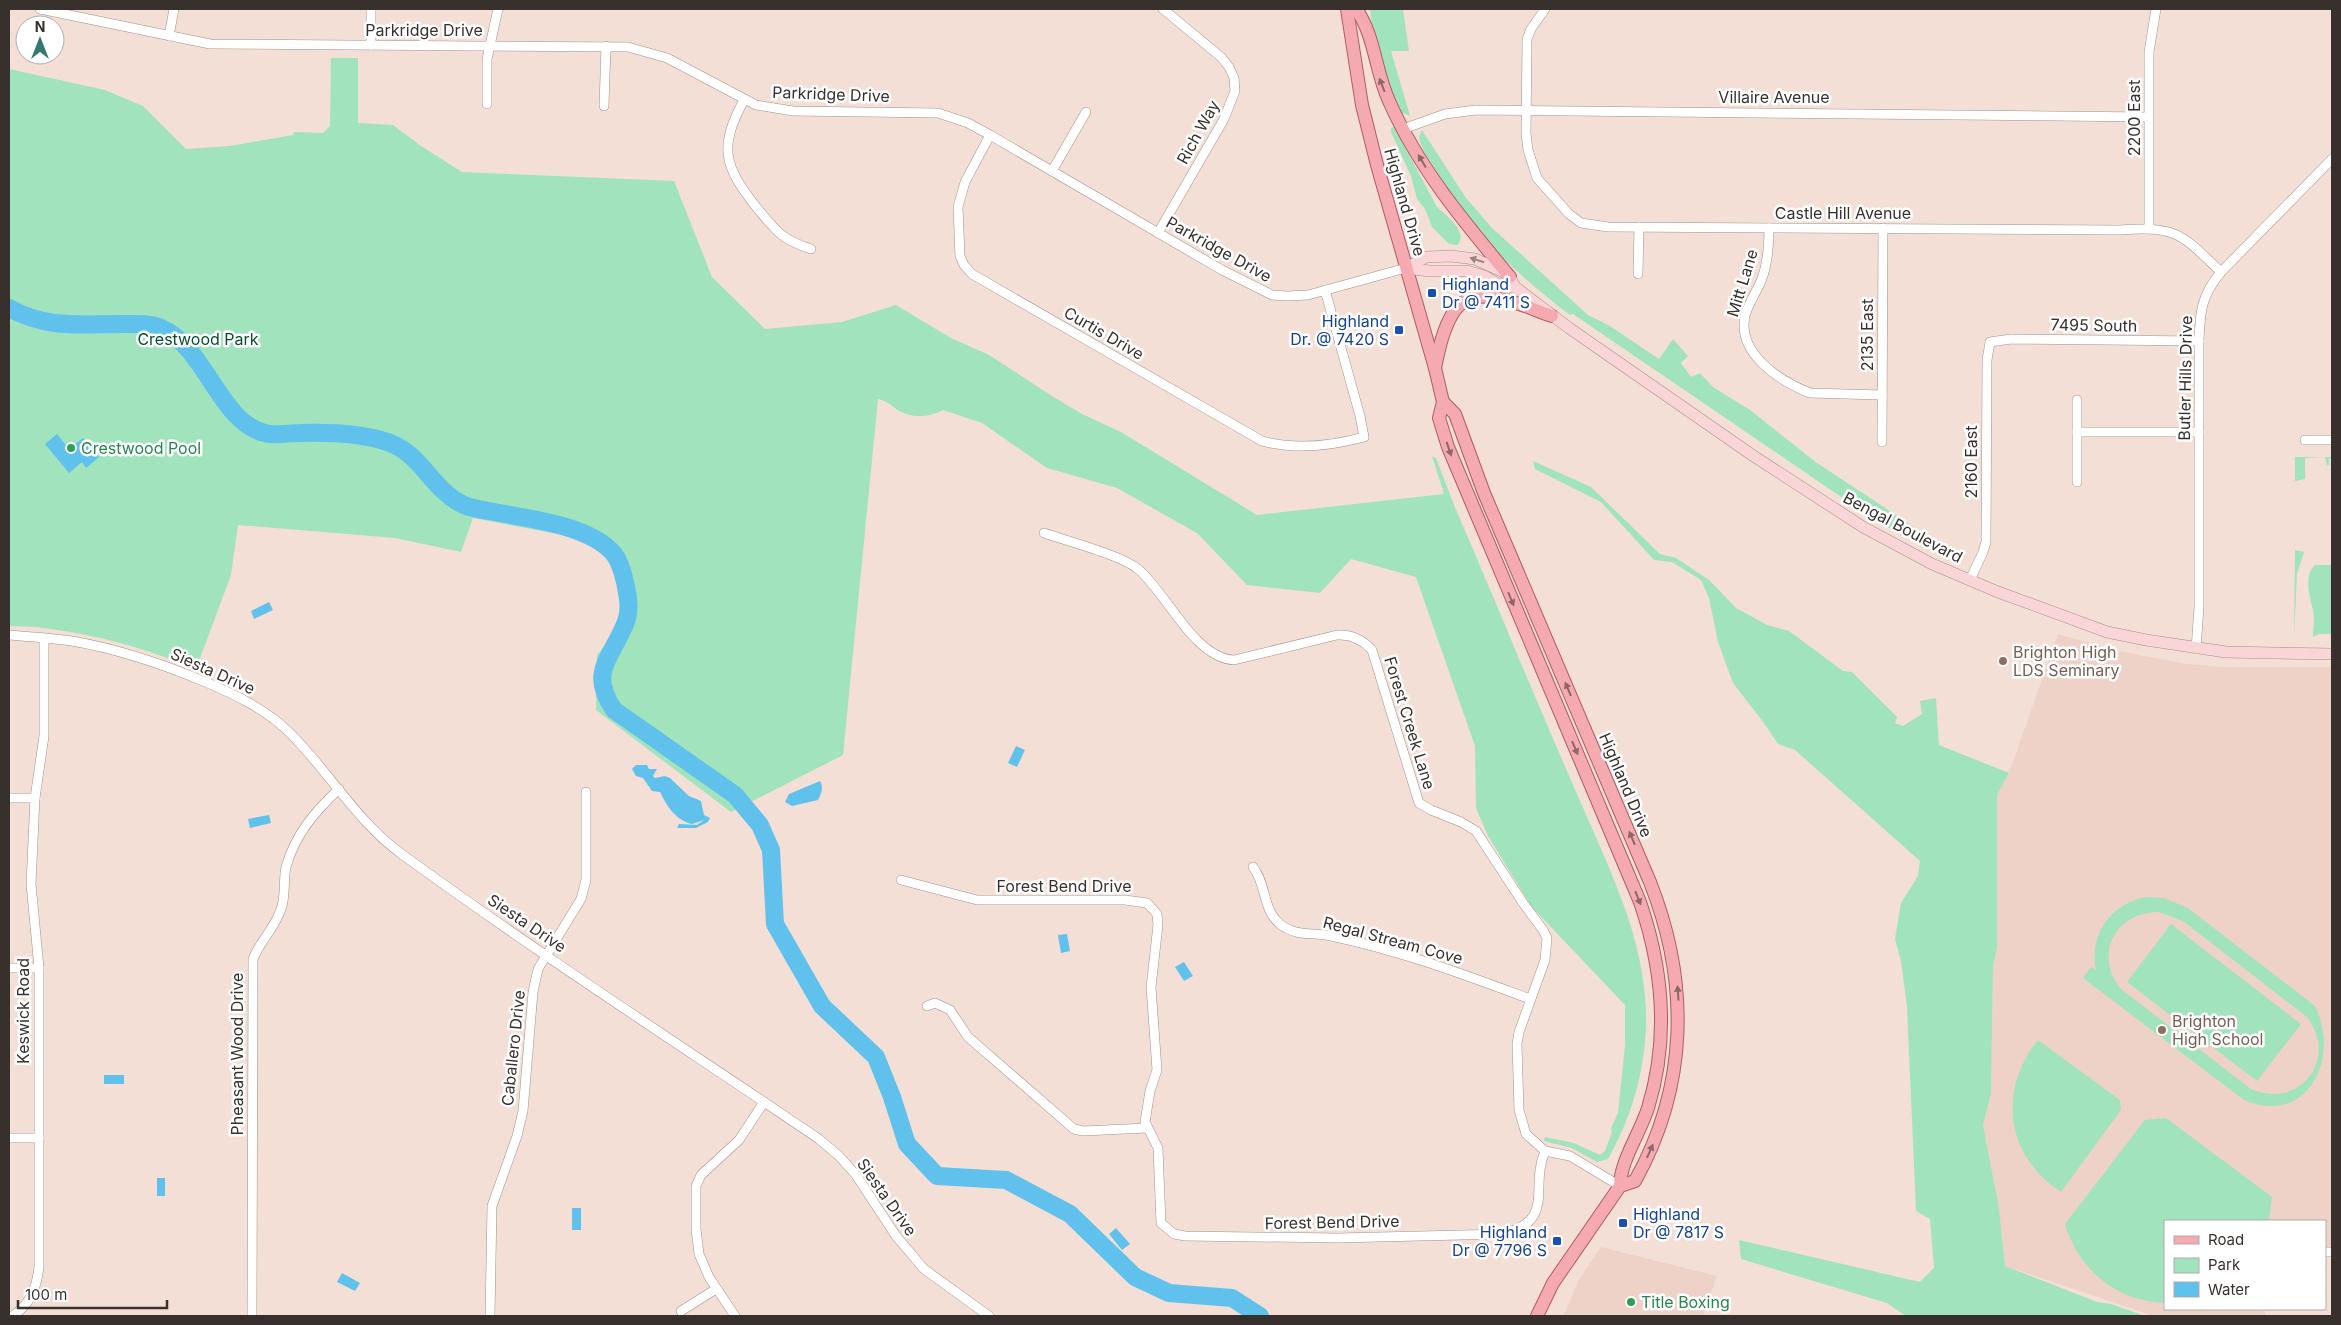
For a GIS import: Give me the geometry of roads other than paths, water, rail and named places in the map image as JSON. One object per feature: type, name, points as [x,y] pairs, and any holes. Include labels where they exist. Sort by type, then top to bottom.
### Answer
[{"type":"main road","name":"Highland Drive","points":[[1347,9],[1356,75],[1366,120],[1443,402],[1439,418],[1458,473],[1633,886],[1652,942],[1661,997],[1659,1052],[1648,1107],[1633,1146],[1620,1172],[1620,1186],[1553,1283],[1537,1316]]},
{"type":"main road","points":[[1356,9],[1366,22],[1379,78],[1403,129],[1442,194],[1512,282]]},
{"type":"main road","name":"Bengal Boulevard","points":[[1406,268],[1429,271],[1467,271],[1484,276],[1503,287],[1512,282],[1552,316],[1618,364],[1755,458],[1863,527],[1932,564],[1970,580],[2108,632],[2196,648],[2230,652],[2332,654]]},
{"type":"main road","points":[[1435,368],[1444,332],[1451,317],[1454,311],[1467,300],[1485,296],[1503,299],[1552,316]]},
{"type":"main road","name":"Highland Drive","points":[[1443,402],[1455,414],[1488,502],[1650,882],[1671,946],[1679,1015],[1672,1080],[1660,1126],[1643,1166],[1635,1181],[1620,1186]]},
{"type":"street","name":"Parkridge Drive","points":[[40,9],[210,44],[606,46],[634,49],[666,58],[744,100],[772,109],[938,113],[968,123],[1222,270],[1272,295],[1308,295],[1406,268]]},
{"type":"street","points":[[169,36],[174,9]]},
{"type":"street","points":[[371,9],[371,45]]},
{"type":"street","points":[[487,104],[487,58],[498,9]]},
{"type":"street","name":"Rich Way","points":[[1158,233],[1224,118],[1235,91],[1234,78],[1229,67],[1221,57],[1163,9]]},
{"type":"street","name":"Castle Hill Avenue","points":[[1545,9],[1531,29],[1527,39],[1526,110],[1528,150],[1537,178],[1569,214],[1581,222],[1594,226],[1639,227],[2120,230],[2149,228],[2176,233],[2186,239],[2221,272]]},
{"type":"street","name":"2200 East","points":[[2149,228],[2149,52],[2156,9]]},
{"type":"street","points":[[604,106],[606,46]]},
{"type":"street","points":[[744,100],[731,129],[728,141],[729,164],[734,176],[774,229],[788,241],[811,249]]},
{"type":"street","name":"Villaire Avenue","points":[[1403,129],[1415,123],[1461,111],[1526,110],[2148,117]]},
{"type":"street","points":[[1052,171],[1086,112]]},
{"type":"street","name":"Curtis Drive","points":[[990,135],[965,182],[958,206],[960,256],[964,265],[972,274],[1262,441],[1280,446],[1299,446],[1343,442],[1364,437],[1360,416],[1325,290]]},
{"type":"street","name":"Butler Hills Drive","points":[[2196,648],[2199,608],[2199,341],[2202,302],[2207,291],[2221,272],[2332,158]]},
{"type":"street","points":[[1638,274],[1639,227]]},
{"type":"street","name":"Mitt Lane","points":[[1769,228],[1766,266],[1745,316],[1746,340],[1752,353],[1763,364],[1799,389],[1810,393],[1882,395]]},
{"type":"street","name":"2135 East","points":[[1882,442],[1883,228]]},
{"type":"street","name":"7495 South","points":[[1990,342],[2011,339],[2199,341]]},
{"type":"street","name":"2160 East","points":[[1970,580],[1986,542],[1987,360],[1990,342]]},
{"type":"street","points":[[2077,400],[2077,482]]},
{"type":"street","points":[[2077,432],[2199,432]]},
{"type":"street","points":[[2305,440],[2332,440]]},
{"type":"street","name":"Forest Creek Lane","points":[[1044,533],[1106,554],[1137,568],[1189,630],[1208,649],[1226,659],[1234,660],[1337,635],[1352,636],[1372,650],[1419,803],[1461,822],[1476,832],[1547,938],[1546,955],[1530,999],[1517,1044],[1519,1110],[1526,1134],[1545,1151]]},
{"type":"street","name":"Siesta Drive","points":[[9,635],[69,641],[137,656],[244,699],[268,715],[289,732],[374,830],[400,853],[819,1139],[839,1156],[868,1192],[896,1236],[924,1269],[989,1316]]},
{"type":"street","name":"Keswick Road","points":[[14,1316],[25,1306],[34,1293],[38,1279],[39,968],[31,900],[35,798],[44,736],[44,639]]},
{"type":"street","name":"Pheasant Wood Drive","points":[[252,1316],[253,959],[256,950],[271,931],[282,907],[286,869],[292,850],[304,826],[322,804],[339,789]]},
{"type":"street","name":"Caballero Drive","points":[[490,1316],[492,1206],[517,1136],[523,1111],[533,992],[538,969],[581,899],[586,880],[586,792]]},
{"type":"street","points":[[9,798],[35,798]]},
{"type":"street","name":"Regal Stream Cove","points":[[1252,867],[1260,876],[1270,912],[1280,924],[1293,932],[1330,936],[1435,964],[1530,999]]},
{"type":"street","name":"Forest Bend Drive","points":[[901,880],[977,900],[1125,900],[1146,902],[1153,907],[1157,914],[1158,925],[1151,987],[1157,1070],[1146,1111],[1147,1128],[1154,1137],[1158,1148],[1161,1223],[1174,1234],[1185,1236],[1338,1238],[1502,1234],[1527,1224],[1535,1214],[1539,1195],[1539,1171],[1545,1151]]},
{"type":"street","points":[[9,968],[39,968]]},
{"type":"street","points":[[927,1006],[936,1003],[950,1010],[968,1037],[1074,1128],[1083,1131],[1147,1128]]},
{"type":"street","points":[[735,1316],[703,1266],[697,1242],[696,1186],[701,1175],[739,1140],[764,1102]]},
{"type":"street","points":[[9,1138],[39,1138]]},
{"type":"street","points":[[1545,1151],[1570,1156],[1620,1186]]},
{"type":"street","points":[[681,1311],[716,1289]]},
{"type":"water","points":[[57,434],[69,449],[83,438],[99,457],[86,468],[82,462],[69,473],[45,444]]},
{"type":"water","points":[[269,602],[273,610],[254,619],[251,611]]},
{"type":"water","points":[[1016,746],[1025,750],[1017,767],[1008,763]]},
{"type":"water","points":[[636,765],[647,765],[649,769],[657,769],[653,776],[655,778],[665,776],[670,778],[689,796],[701,801],[704,815],[710,818],[708,822],[696,828],[677,828],[679,824],[697,825],[704,820],[692,824],[676,816],[660,792],[652,791],[643,778],[636,776],[632,769]]},
{"type":"water","points":[[820,781],[822,789],[818,800],[792,806],[785,802],[789,794]]},
{"type":"water","points":[[269,815],[271,823],[250,828],[248,819]]},
{"type":"water","points":[[1067,934],[1070,951],[1061,953],[1058,935]]},
{"type":"water","points":[[1184,962],[1193,976],[1184,981],[1175,967]]},
{"type":"water","points":[[104,1075],[124,1075],[124,1084],[104,1084]]},
{"type":"water","points":[[157,1178],[165,1178],[165,1196],[157,1196]]},
{"type":"water","points":[[572,1208],[581,1208],[581,1230],[572,1230]]},
{"type":"water","points":[[1116,1228],[1130,1244],[1122,1250],[1109,1234]]},
{"type":"water","points":[[342,1273],[360,1283],[355,1291],[337,1282]]},
{"type":"waterway","points":[[9,308],[36,319],[64,324],[142,324],[161,328],[176,337],[189,351],[224,400],[236,415],[249,426],[269,434],[341,434],[381,440],[395,445],[406,452],[442,490],[464,505],[558,525],[590,536],[603,544],[614,554],[620,564],[628,603],[627,619],[604,666],[602,675],[606,697],[614,710],[735,795],[760,825],[771,850],[775,924],[822,1006],[876,1057],[892,1097],[907,1144],[937,1176],[1006,1180],[1070,1214],[1135,1277],[1169,1293],[1232,1298],[1260,1316]]},
{"type":"place","name":"Highland Dr @ 7411 S","points":[[1432,293]]},
{"type":"place","name":"Highland Dr. @ 7420 S","points":[[1399,330]]},
{"type":"place","name":"Crestwood Pool","points":[[71,448]]},
{"type":"place","name":"Brighton High LDS Seminary","points":[[2003,661]]},
{"type":"place","name":"Brighton High School","points":[[2162,1030]]},
{"type":"place","name":"Highland Dr @ 7817 S","points":[[1623,1223]]},
{"type":"place","name":"Highland Dr @ 7796 S","points":[[1557,1241]]},
{"type":"place","name":"Title Boxing","points":[[1631,1302]]},
{"type":"park label","name":"Crestwood Park","points":[[198,339]]}]
